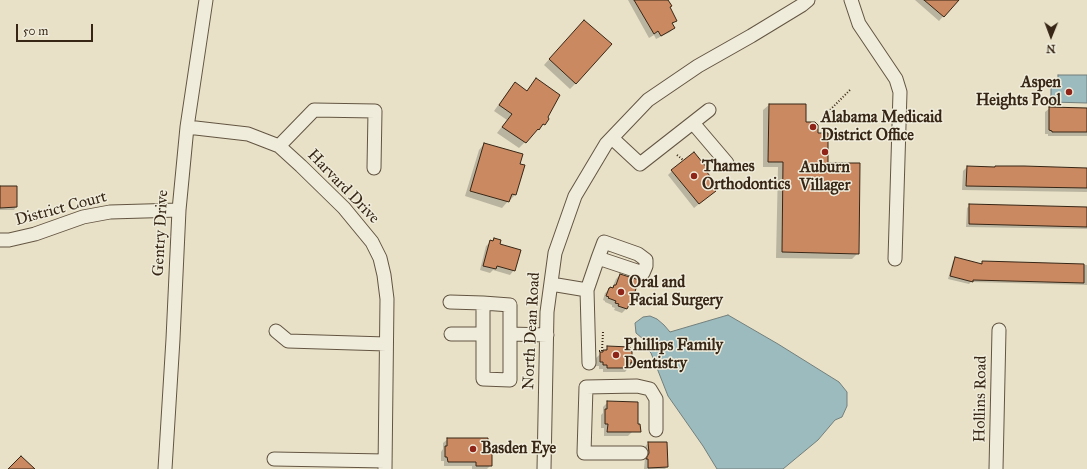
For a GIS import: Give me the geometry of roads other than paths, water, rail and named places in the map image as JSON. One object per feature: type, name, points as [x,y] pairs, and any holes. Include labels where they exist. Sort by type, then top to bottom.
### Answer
[{"type":"street","name":"Gentry Drive","points":[[165,469],[179,210],[187,127],[206,0]]},
{"type":"street","name":"North Dean Road","points":[[544,469],[547,312],[555,252],[575,196],[606,144],[648,100],[698,66],[751,36],[808,0]]},
{"type":"street","points":[[851,0],[859,24],[896,79],[900,92],[895,259]]},
{"type":"street","points":[[279,146],[314,110],[375,111],[374,168]]},
{"type":"street","points":[[612,138],[640,164],[709,110]]},
{"type":"street","points":[[693,123],[727,163]]},
{"type":"street","name":"Harvard Drive","points":[[187,127],[248,134],[279,146],[344,208],[372,242],[380,258],[387,299],[385,465]]},
{"type":"street","name":"District Court","points":[[0,240],[9,240],[35,234],[83,217],[110,212],[179,210]]},
{"type":"street","points":[[588,363],[588,290],[604,242],[638,254],[646,260],[646,266]]},
{"type":"street","points":[[551,284],[588,290]]},
{"type":"street","points":[[450,302],[483,303],[510,305],[510,380],[483,379],[483,303]]},
{"type":"street","name":"Hollins Road","points":[[996,469],[999,330]]},
{"type":"street","points":[[276,331],[288,341],[386,344]]},
{"type":"street","points":[[451,334],[483,334]]},
{"type":"street","points":[[510,334],[547,335]]},
{"type":"street","points":[[641,453],[584,453],[586,387],[637,386],[650,389],[656,399],[656,430]]},
{"type":"street","points":[[274,459],[385,465]]},
{"type":"water","name":"Aspen Heights Pool","points":[[1058,75],[1087,75],[1087,103],[1051,102],[1051,81],[1058,81]]},
{"type":"water","points":[[728,315],[839,382],[847,392],[847,406],[842,417],[835,420],[818,440],[783,469],[717,469],[668,396],[651,353],[643,339],[636,333],[635,323],[643,317],[650,316],[657,319],[670,332]]},
{"type":"place","name":"Aspen Heights Pool","points":[[1069,92]]},
{"type":"place","name":"Alabama Medicaid District Office","points":[[813,127]]},
{"type":"place","name":"Auburn Villager","points":[[825,152]]},
{"type":"place","name":"Thames Orthodontics","points":[[694,176]]},
{"type":"place","name":"Oral and Facial Surgery","points":[[621,292]]},
{"type":"place","name":"Phillips Family Dentistry","points":[[616,355]]},
{"type":"place","name":"Basden Eye","points":[[473,449]]}]
